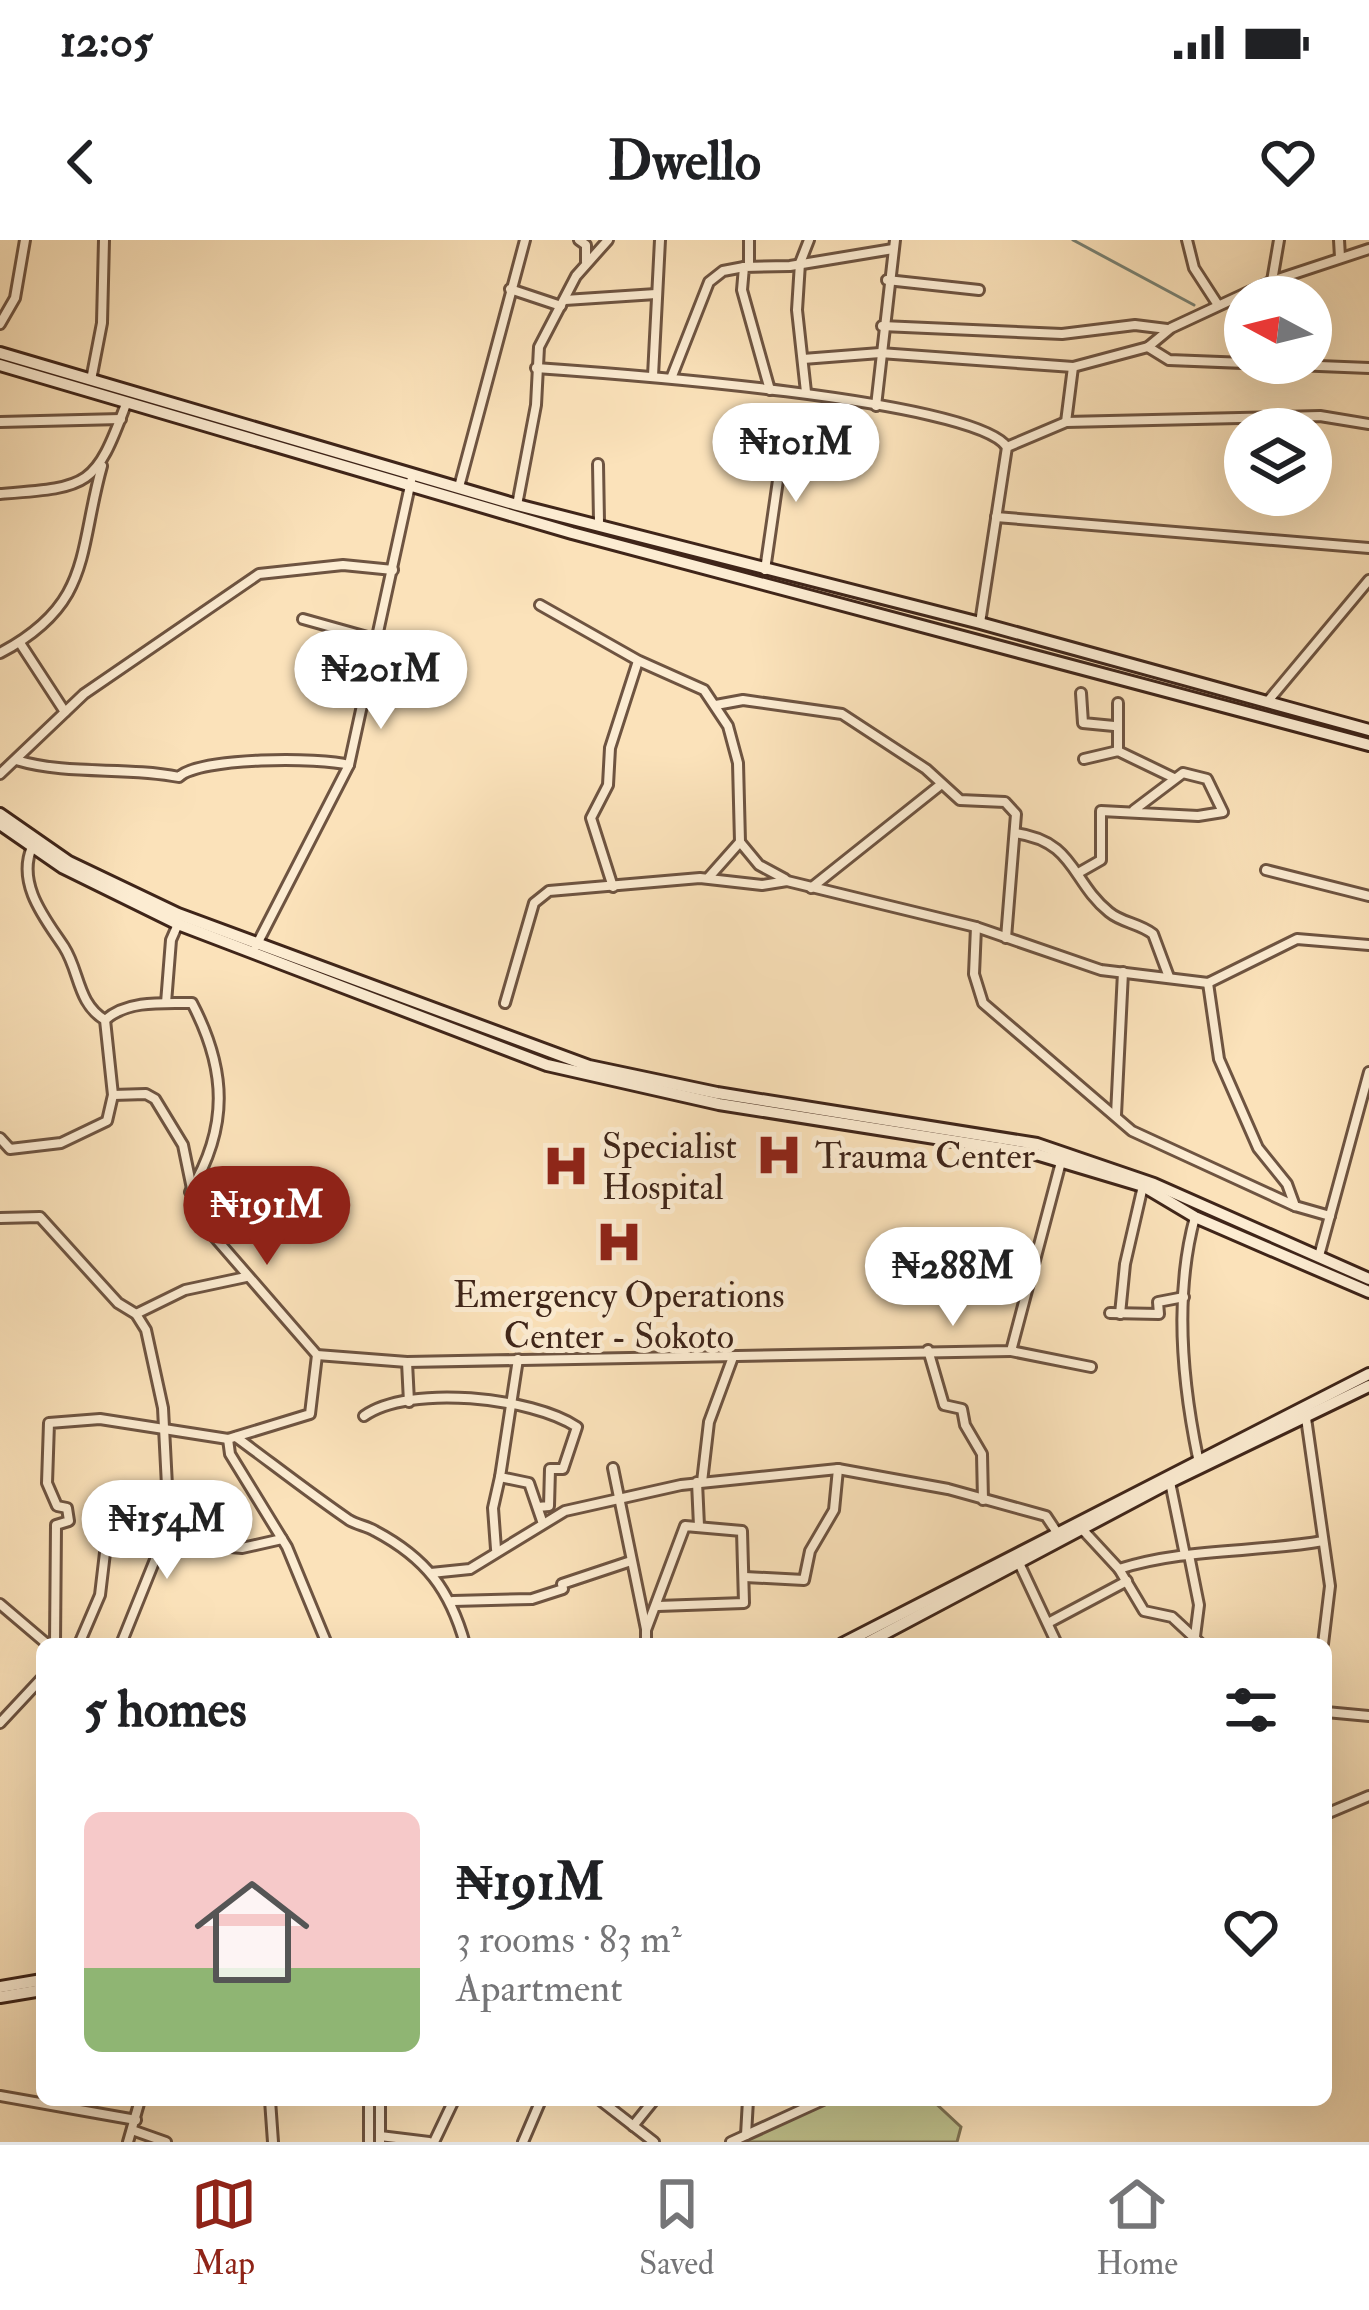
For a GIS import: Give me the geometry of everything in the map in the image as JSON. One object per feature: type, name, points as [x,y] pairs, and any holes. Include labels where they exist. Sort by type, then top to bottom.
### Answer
[{"type":"main road","points":[[0,353],[412,480],[459,487],[764,571],[980,622],[1369,730]]},
{"type":"main road","points":[[0,364],[126,404],[1369,746]]},
{"type":"main road","points":[[0,814],[105,881],[255,949],[547,1065],[604,1081],[1061,1162],[1143,1186],[1195,1217],[1369,1292]]},
{"type":"main road","points":[[0,824],[32,847],[178,924],[599,1070],[1037,1144],[1086,1158],[1369,1280]]},
{"type":"main road","points":[[853,1638],[1369,1374]]},
{"type":"main road","points":[[889,1638],[1170,1482],[1369,1386]]},
{"type":"main road","points":[[0,1987],[36,1981]]},
{"type":"main road","points":[[0,1997],[36,1991]]},
{"type":"street","points":[[0,324],[14,298],[25,240]]},
{"type":"street","points":[[91,380],[102,323],[104,240]]},
{"type":"street","points":[[459,487],[525,240]]},
{"type":"street","points":[[579,240],[586,245],[586,262]]},
{"type":"street","points":[[517,505],[536,405],[539,347],[586,262],[608,240]]},
{"type":"street","points":[[652,376],[660,240]]},
{"type":"street","points":[[748,240],[742,290],[770,390]]},
{"type":"street","points":[[806,392],[800,263],[809,240]]},
{"type":"street","points":[[1187,240],[1194,268],[1218,305]]},
{"type":"street","points":[[1273,276],[1279,240]]},
{"type":"street","points":[[1339,240],[1340,257]]},
{"type":"street","points":[[672,376],[709,282],[722,271],[800,263],[894,244],[876,406]]},
{"type":"street","points":[[1286,276],[1369,249]]},
{"type":"street","points":[[887,280],[979,290]]},
{"type":"street","points":[[510,289],[563,303],[656,294]]},
{"type":"street","points":[[803,359],[880,353],[1073,368],[1148,347],[1172,328],[1224,302]]},
{"type":"street","points":[[882,326],[1062,334],[1135,326],[1172,328]]},
{"type":"street","points":[[1148,347],[1169,360],[1369,368]]},
{"type":"street","points":[[536,368],[672,376],[806,392],[981,429],[1007,447]]},
{"type":"street","points":[[1066,422],[1073,368]]},
{"type":"street","points":[[0,653],[20,643],[72,588],[88,553],[88,514],[102,466],[126,404]]},
{"type":"street","points":[[1007,447],[1066,422],[1320,416],[1369,424]]},
{"type":"street","points":[[0,422],[121,419]]},
{"type":"street","points":[[764,571],[785,432]]},
{"type":"street","points":[[980,622],[1007,447]]},
{"type":"street","points":[[598,464],[599,521]]},
{"type":"street","points":[[0,494],[62,487],[91,478],[102,466]]},
{"type":"street","points":[[255,949],[349,765],[412,480]]},
{"type":"street","points":[[996,517],[1369,548]]},
{"type":"street","points":[[0,774],[65,712],[259,574],[343,565],[393,570]]},
{"type":"street","points":[[1267,702],[1368,584]]},
{"type":"street","points":[[540,605],[639,661],[683,676],[716,705],[738,763],[740,842],[759,865],[788,881],[976,927],[1059,958],[1123,972],[1208,982],[1297,940],[1369,945]]},
{"type":"street","points":[[303,620],[379,640]]},
{"type":"street","points":[[20,643],[65,712]]},
{"type":"street","points":[[613,887],[591,818],[608,785],[610,748],[639,661]]},
{"type":"street","points":[[323,669],[370,682]]},
{"type":"street","points":[[1082,693],[1083,723],[1114,726]]},
{"type":"street","points":[[716,705],[743,700],[842,714],[926,769],[939,786],[960,800],[1005,802],[1016,814],[1006,938]]},
{"type":"street","points":[[1118,703],[1114,726],[1118,751]]},
{"type":"street","points":[[1084,759],[1118,751],[1174,778]]},
{"type":"street","points":[[14,759],[44,768],[179,777],[187,770],[233,763],[325,759],[349,765]]},
{"type":"street","points":[[1080,872],[1101,860],[1101,811],[1198,816],[1223,812],[1207,779],[1183,773],[1134,811]]},
{"type":"street","points":[[811,888],[939,786]]},
{"type":"street","points":[[1015,833],[1052,844],[1080,872],[1104,909],[1153,934],[1169,977]]},
{"type":"street","points":[[708,878],[740,842]]},
{"type":"street","points":[[32,847],[25,870],[32,895],[61,941],[92,1012],[105,1020]]},
{"type":"street","points":[[1266,870],[1369,896]]},
{"type":"street","points":[[505,1003],[540,897],[556,888],[708,878],[762,885],[788,881]]},
{"type":"street","points":[[166,1003],[171,940],[178,924]]},
{"type":"street","points":[[976,927],[974,974],[983,1003],[1116,1116],[1155,1145],[1294,1206],[1330,1216]]},
{"type":"street","points":[[1116,1116],[1123,972]]},
{"type":"street","points":[[1208,982],[1220,1059],[1258,1148],[1287,1184],[1294,1206]]},
{"type":"street","points":[[105,1020],[124,1009],[166,1003],[192,1003],[200,1018],[212,1048],[222,1116],[208,1161],[190,1192]]},
{"type":"street","points":[[0,1138],[10,1148],[86,1133],[107,1121],[113,1095],[105,1020]]},
{"type":"street","points":[[1319,1256],[1369,1072]]},
{"type":"street","points":[[113,1095],[146,1094],[155,1099],[183,1145],[198,1218],[317,1355],[407,1362],[1011,1351],[1091,1366]]},
{"type":"street","points":[[1011,1351],[1061,1162]]},
{"type":"street","points":[[1143,1186],[1115,1313],[1159,1314],[1158,1302],[1184,1298]]},
{"type":"street","points":[[0,1218],[40,1217],[118,1303],[136,1314],[146,1330],[166,1428],[171,1510],[123,1638]]},
{"type":"street","points":[[1195,1217],[1184,1298],[1184,1360],[1198,1458]]},
{"type":"street","points":[[136,1314],[185,1290],[246,1277]]},
{"type":"street","points":[[928,1350],[944,1406],[962,1409],[965,1426],[980,1448],[983,1501]]},
{"type":"street","points":[[51,1638],[56,1525],[69,1521],[67,1508],[56,1506],[47,1483],[49,1423],[100,1419],[231,1437],[310,1414],[317,1355]]},
{"type":"street","points":[[699,1526],[699,1482],[709,1422],[733,1357]]},
{"type":"street","points":[[496,1549],[494,1495],[518,1359]]},
{"type":"street","points":[[407,1362],[409,1402]]},
{"type":"street","points":[[364,1416],[388,1404],[409,1402],[513,1402],[577,1427],[567,1462],[562,1469],[550,1469],[549,1505],[538,1507]]},
{"type":"street","points":[[1306,1418],[1330,1586],[1324,1638]]},
{"type":"street","points":[[231,1437],[230,1454],[281,1539],[324,1638]]},
{"type":"street","points":[[231,1437],[301,1489],[335,1505],[347,1519],[373,1529],[431,1573],[453,1601],[463,1638]]},
{"type":"street","points":[[613,1468],[646,1638]]},
{"type":"street","points":[[745,1577],[804,1580],[810,1551],[834,1510],[838,1469]]},
{"type":"street","points":[[431,1573],[470,1569],[542,1521],[620,1500],[699,1482],[838,1469],[1046,1516],[1056,1531]]},
{"type":"street","points":[[500,1477],[529,1483],[542,1521]]},
{"type":"street","points":[[1170,1482],[1199,1605],[1196,1638]]},
{"type":"street","points":[[82,1638],[100,1595],[109,1519],[171,1510],[211,1520],[208,1545],[242,1548],[281,1539]]},
{"type":"street","points":[[646,1630],[685,1526],[742,1531],[744,1603],[658,1606]]},
{"type":"street","points":[[1082,1529],[1119,1569],[1144,1611],[1172,1617],[1192,1638]]},
{"type":"street","points":[[1119,1569],[1187,1555],[1251,1553],[1323,1541]]},
{"type":"street","points":[[453,1601],[544,1597],[563,1589],[562,1584],[631,1561]]},
{"type":"street","points":[[1018,1563],[1054,1638]]},
{"type":"street","points":[[1048,1623],[1127,1582]]},
{"type":"street","points":[[0,1604],[43,1638]]},
{"type":"street","points":[[0,1723],[36,1684]]},
{"type":"street","points":[[1332,1713],[1369,1716]]},
{"type":"street","points":[[1332,1811],[1369,1796]]},
{"type":"street","points":[[0,2096],[36,2102]]},
{"type":"street","points":[[57,2106],[136,2120]]},
{"type":"street","points":[[128,2142],[139,2106]]},
{"type":"street","points":[[270,2106],[273,2142]]},
{"type":"street","points":[[369,2106],[369,2142]]},
{"type":"street","points":[[380,2106],[380,2139],[432,2142],[451,2106]]},
{"type":"street","points":[[524,2142],[539,2106]]},
{"type":"street","points":[[608,2106],[654,2142]]},
{"type":"street","points":[[633,2126],[649,2106]]},
{"type":"street","points":[[746,2135],[748,2106]]},
{"type":"street","points":[[731,2142],[810,2106]]},
{"type":"street","points":[[132,2130],[166,2142]]},
{"type":"green space","points":[[815,2106],[938,2106],[961,2127],[957,2142],[740,2142]]},
{"type":"waterway","points":[[1073,240],[1194,305]]},
{"type":"place","name":"Trauma Center","points":[[779,1155]]},
{"type":"place","name":"Specialist Hospital","points":[[566,1166]]},
{"type":"place","name":"Emergency Operations Center - Sokoto","points":[[619,1242]]}]
